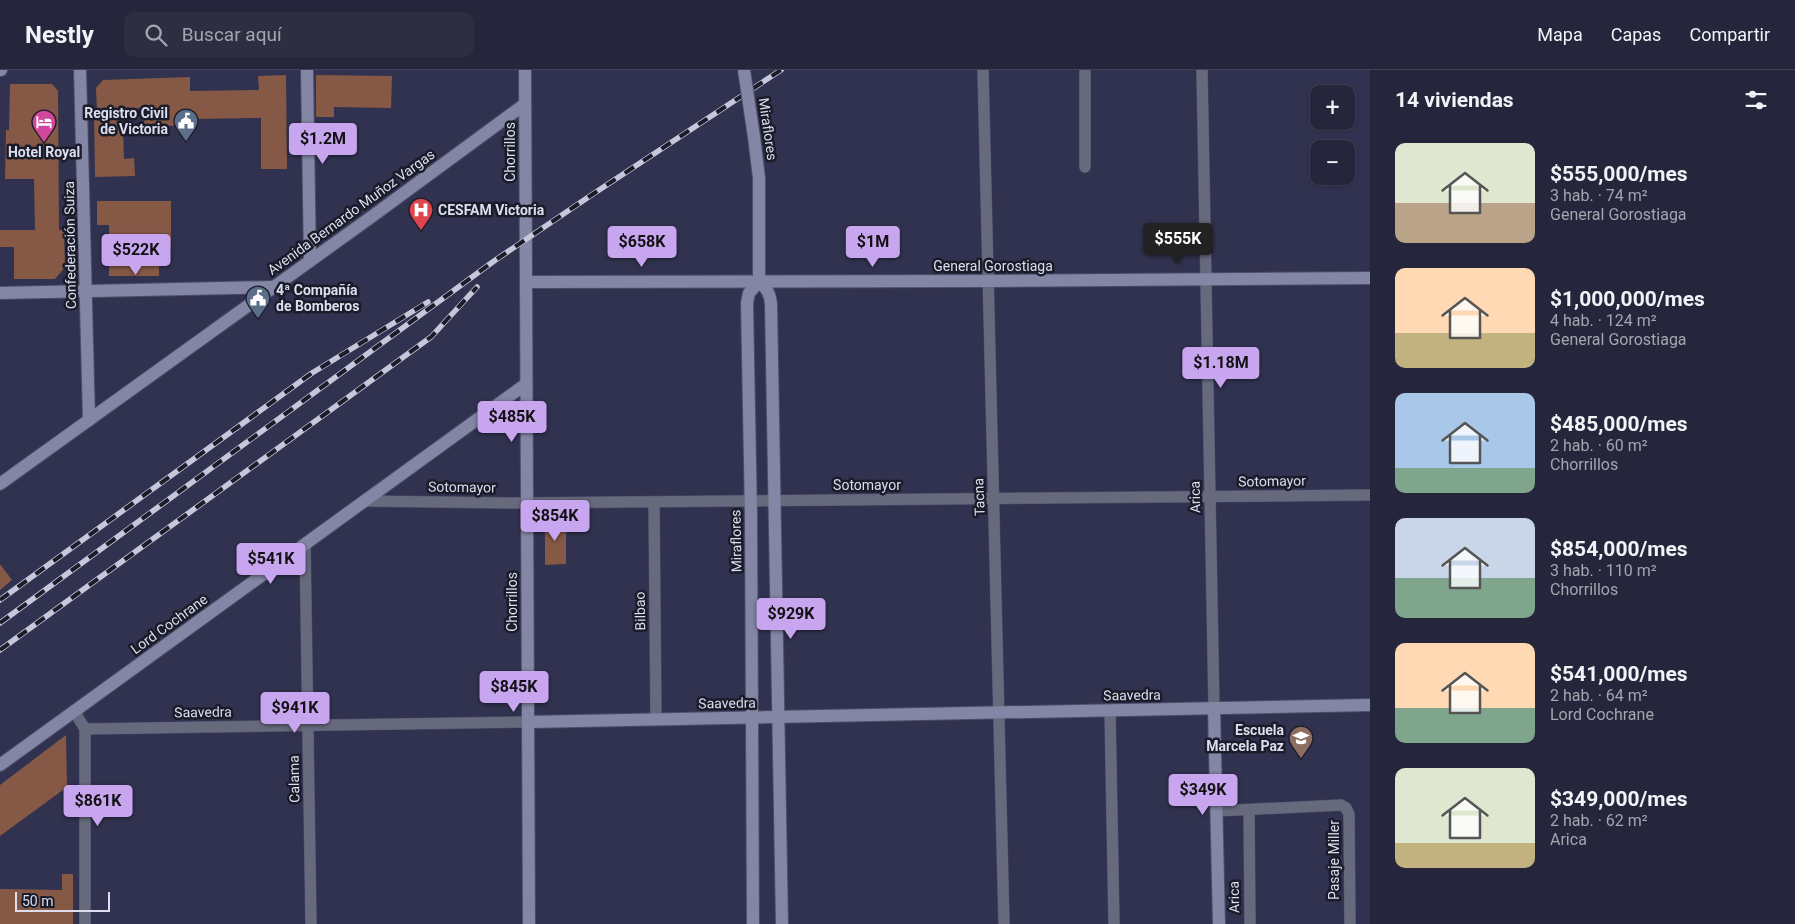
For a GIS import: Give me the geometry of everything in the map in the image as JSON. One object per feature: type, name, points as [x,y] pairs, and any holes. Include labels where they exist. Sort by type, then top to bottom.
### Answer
[{"type":"street","name":"Confederación Suiza","points":[[80,70],[89,420]]},
{"type":"street","points":[[307,70],[310,261]]},
{"type":"street","name":"Chorrillos","points":[[525,70],[530,924]]},
{"type":"street","name":"Miraflores","points":[[744,70],[759,178],[759,282],[749,293],[747,303],[751,501],[753,924]]},
{"type":"street","name":"Tacna","points":[[983,70],[1004,924]]},
{"type":"street","points":[[1085,70],[1085,167]]},
{"type":"street","name":"Arica","points":[[1202,70],[1219,924]]},
{"type":"street","name":"Avenida Bernardo Muñoz Vargas","points":[[0,484],[525,104]]},
{"type":"street","name":"General Gorostiaga","points":[[526,282],[1370,278]]},
{"type":"street","name":"Miraflores","points":[[759,282],[766,287],[771,304],[776,500],[782,924]]},
{"type":"street","points":[[0,293],[273,287]]},
{"type":"street","name":"Lord Cochrane","points":[[0,765],[526,384]]},
{"type":"street","name":"Sotomayor","points":[[364,501],[654,502],[1370,495]]},
{"type":"street","name":"Bilbao","points":[[654,502],[656,719]]},
{"type":"street","name":"Calama","points":[[306,544],[311,924]]},
{"type":"street","name":"Saavedra","points":[[85,729],[1370,705]]},
{"type":"street","points":[[1110,710],[1114,924]]},
{"type":"street","points":[[74,711],[85,729],[85,924]]},
{"type":"street","name":"Pasaje Miller","points":[[1216,811],[1341,805],[1346,808],[1349,814],[1350,924]]},
{"type":"street","name":"Arica","points":[[1249,810],[1250,924]]},
{"type":"building","points":[[286,75],[287,169],[261,169],[261,118],[191,119],[191,125],[144,127],[143,108],[119,109],[119,130],[123,130],[124,159],[134,158],[135,176],[95,177],[94,112],[97,112],[96,88],[103,80],[190,77],[190,91],[259,90],[258,76]]},
{"type":"building","points":[[316,75],[392,76],[391,108],[334,107],[334,117],[316,117]]},
{"type":"building","points":[[10,84],[52,84],[58,91],[59,230],[64,230],[65,267],[55,279],[14,279],[14,247],[0,247],[0,230],[35,230],[34,179],[5,179],[6,130],[9,130]]},
{"type":"building","points":[[97,201],[171,201],[171,247],[159,247],[159,276],[109,276],[109,225],[97,225]]},
{"type":"building","points":[[545,519],[566,519],[566,564],[545,565]]},
{"type":"building","points":[[0,564],[12,580],[0,590]]},
{"type":"building","points":[[66,735],[67,787],[0,836],[0,785]]},
{"type":"building","points":[[62,874],[73,874],[73,924],[0,924],[0,889],[62,890]]},
{"type":"railway","points":[[0,623],[494,261],[781,70]]},
{"type":"railway","points":[[0,650],[431,337],[477,287]]},
{"type":"railway","points":[[0,600],[312,373],[428,302]]},
{"type":"place","name":"Registro Civil de Victoria","points":[[186,142]]},
{"type":"place","name":"Hotel Royal","points":[[44,143]]},
{"type":"place","name":"CESFAM Victoria","points":[[421,231]]},
{"type":"place","name":"4ª Compañía de Bomberos","points":[[258,319]]},
{"type":"place","name":"Escuela Marcela Paz","points":[[1301,759]]}]
